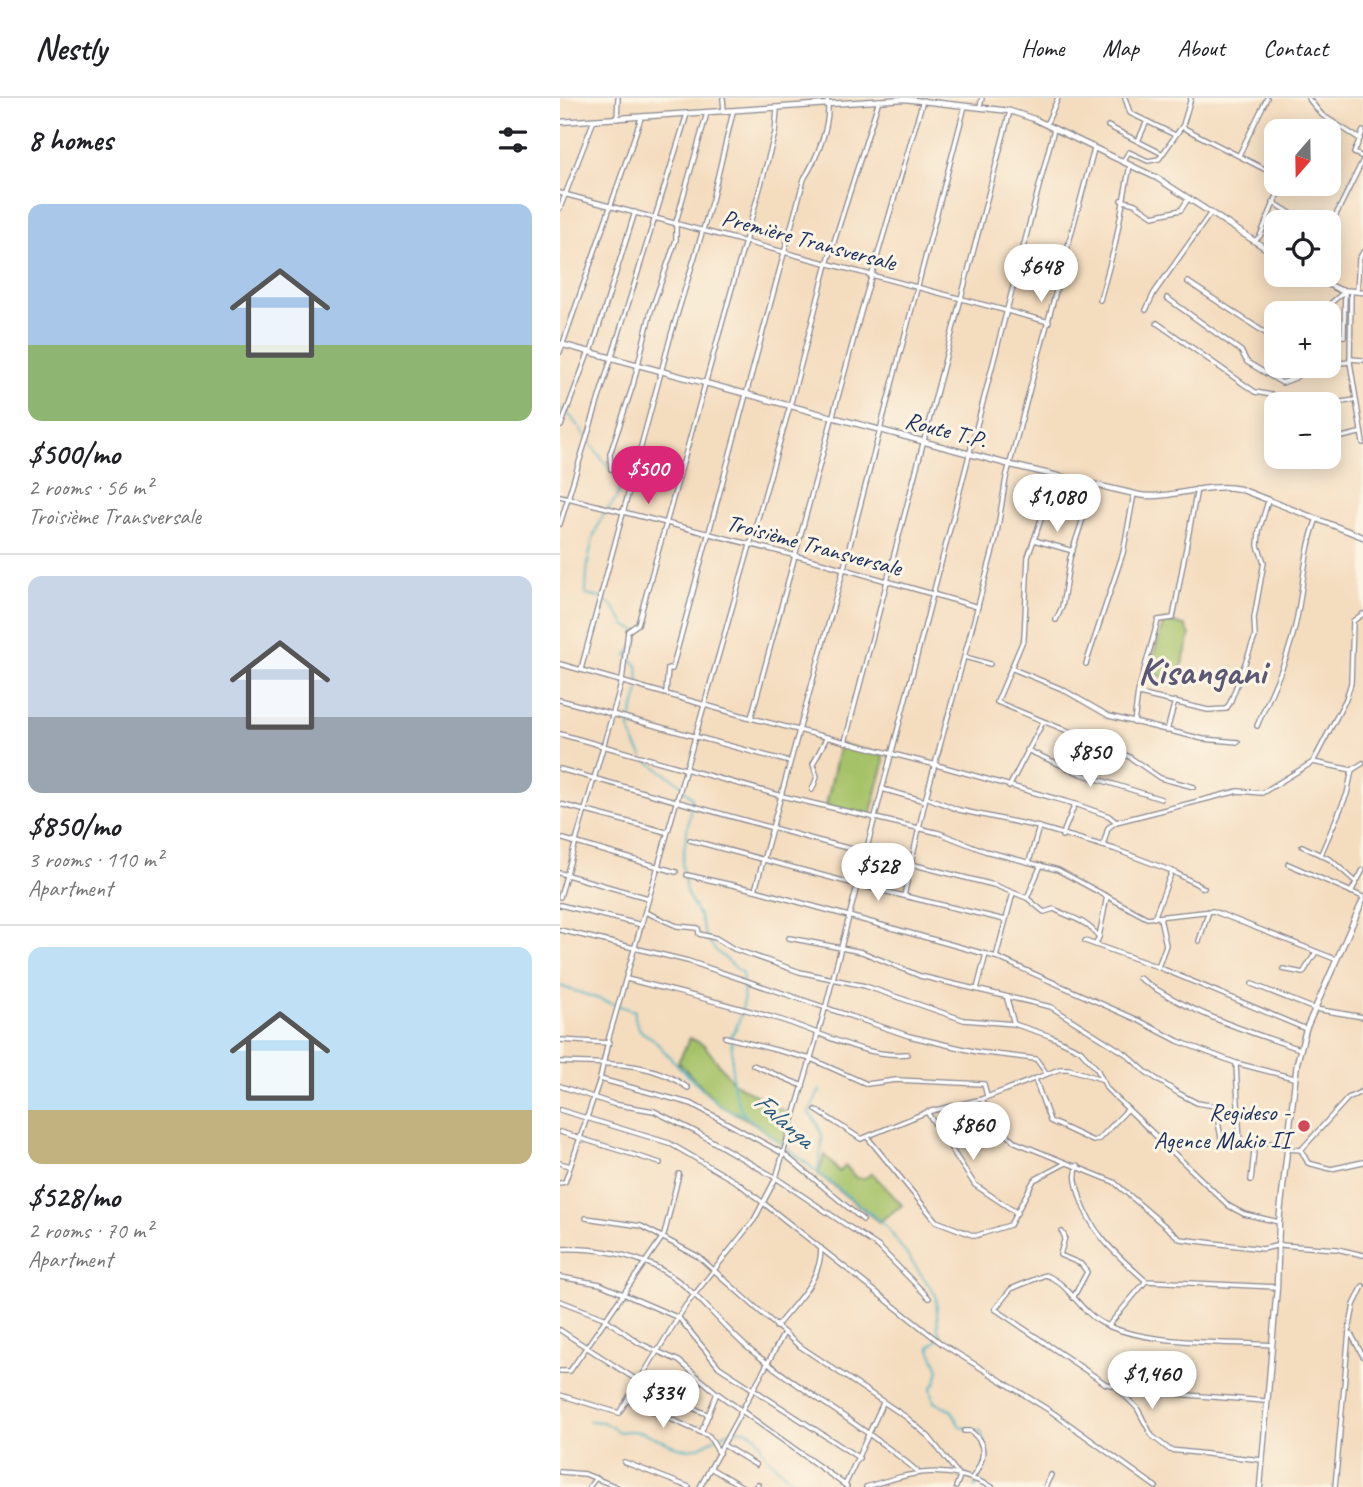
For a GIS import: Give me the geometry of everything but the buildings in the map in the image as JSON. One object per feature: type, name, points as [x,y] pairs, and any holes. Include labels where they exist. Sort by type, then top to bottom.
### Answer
[{"type":"street","points":[[617,119],[618,98]]},
{"type":"street","points":[[723,98],[724,112]]},
{"type":"street","points":[[787,98],[787,109]]},
{"type":"street","points":[[560,122],[787,109],[828,101],[904,98],[1010,111],[1046,125],[1129,165],[1264,248]]},
{"type":"street","points":[[980,106],[982,98]]},
{"type":"street","points":[[1046,125],[1058,98]]},
{"type":"street","points":[[1125,98],[1130,113],[1175,135]]},
{"type":"street","points":[[1123,162],[1129,152],[1148,161],[1156,161],[1182,127],[1191,98]]},
{"type":"street","points":[[1239,155],[1266,98]]},
{"type":"street","points":[[1308,98],[1316,110],[1335,125],[1360,139]]},
{"type":"street","points":[[560,1182],[565,1182],[600,1079],[648,898],[790,406],[827,264],[879,100]]},
{"type":"street","points":[[751,718],[923,100]]},
{"type":"street","points":[[666,693],[668,668],[672,668],[804,179],[813,163],[826,123],[828,101]]},
{"type":"street","points":[[755,890],[966,104]]},
{"type":"street","points":[[560,897],[622,681],[626,664],[624,649],[666,523],[746,241],[775,133],[777,109]]},
{"type":"street","points":[[845,742],[1010,111]]},
{"type":"street","points":[[581,669],[662,369],[694,265],[701,229],[733,112]]},
{"type":"street","points":[[611,469],[610,454],[651,311],[676,240],[676,224],[707,113]]},
{"type":"street","points":[[560,524],[687,114]]},
{"type":"street","points":[[560,352],[641,118]]},
{"type":"street","points":[[560,208],[563,194],[594,120]]},
{"type":"street","points":[[1137,142],[1147,121]]},
{"type":"street","points":[[1108,126],[1161,153]]},
{"type":"street","points":[[1182,127],[1264,169]]},
{"type":"street","points":[[560,1395],[619,1413],[679,1318],[715,1268],[734,1248],[776,1178],[825,1009],[847,916],[858,885],[1054,129]]},
{"type":"street","points":[[1339,210],[1363,158],[1354,153],[1363,131]]},
{"type":"street","points":[[904,896],[925,799],[978,607],[1011,465],[1094,149]]},
{"type":"street","points":[[1100,300],[1115,245],[1129,165]]},
{"type":"street","points":[[1355,178],[1363,182]]},
{"type":"street","name":"Première Transversale","points":[[563,194],[1049,321]]},
{"type":"street","points":[[1254,242],[1260,236],[1276,196]]},
{"type":"street","points":[[1121,200],[1157,216],[1181,210],[1188,199]]},
{"type":"street","points":[[1273,202],[1286,210]]},
{"type":"street","points":[[561,426],[590,352],[635,212]]},
{"type":"street","points":[[1146,310],[1154,293],[1210,214]]},
{"type":"street","points":[[1363,252],[1359,259],[1347,336],[1359,433],[1363,443]]},
{"type":"street","points":[[1188,282],[1264,332]]},
{"type":"street","points":[[1335,301],[1354,292]]},
{"type":"street","points":[[1167,298],[1241,351],[1247,362],[1264,372]]},
{"type":"street","points":[[1157,323],[1255,392],[1264,394]]},
{"type":"street","points":[[1341,336],[1347,336]]},
{"type":"street","name":"Route T.P.","points":[[561,345],[662,369],[1011,465],[1134,494],[1157,496],[1196,489],[1230,487],[1363,537]]},
{"type":"street","points":[[1341,362],[1363,360]]},
{"type":"street","points":[[1274,378],[1282,383],[1295,378]]},
{"type":"street","points":[[1341,402],[1356,400]]},
{"type":"street","points":[[1341,437],[1359,433]]},
{"type":"street","points":[[1056,476],[1025,574],[1025,629],[1013,669],[997,702],[1041,718],[1043,722],[1054,723],[1128,756],[1160,778],[1194,787]]},
{"type":"street","points":[[1056,620],[1062,607],[1073,551],[1094,485]]},
{"type":"street","points":[[1134,723],[1158,620],[1173,618],[1196,489]]},
{"type":"street","points":[[1086,664],[1124,553],[1134,494]]},
{"type":"street","name":"Troisième Transversale","points":[[560,496],[978,607]]},
{"type":"street","points":[[1139,694],[1213,710],[1226,709],[1230,704],[1254,641],[1254,618],[1264,562],[1258,546],[1259,531],[1268,500]]},
{"type":"street","points":[[1256,726],[1289,649],[1303,589],[1307,549],[1316,521]]},
{"type":"street","points":[[1034,540],[1073,551]]},
{"type":"street","points":[[1103,846],[1108,828],[1116,822],[1238,791],[1262,793],[1313,762],[1346,699],[1354,657],[1353,621],[1363,614]]},
{"type":"street","points":[[965,656],[990,664]]},
{"type":"street","points":[[560,664],[636,687],[1075,804],[1109,816],[1116,822]]},
{"type":"street","points":[[1013,669],[1062,689],[1097,712],[1203,739],[1238,742]]},
{"type":"street","points":[[560,700],[629,721],[790,762]]},
{"type":"street","points":[[1167,731],[1174,701]]},
{"type":"street","points":[[1009,787],[1043,722]]},
{"type":"street","points":[[560,734],[782,796],[918,828],[985,851],[1041,865],[1074,877],[1147,918],[1209,911],[1335,959]]},
{"type":"street","points":[[812,790],[817,777],[813,764],[828,737]]},
{"type":"street","points":[[1027,750],[1081,774],[1161,799]]},
{"type":"street","points":[[1313,762],[1352,769]]},
{"type":"street","points":[[1321,854],[1347,794],[1352,769],[1362,762]]},
{"type":"street","points":[[560,769],[865,853],[994,884],[1027,898],[1044,912],[1055,909],[1067,916],[1081,919],[1099,937]]},
{"type":"street","points":[[882,789],[958,810],[1039,827],[1103,846],[1172,871],[1203,888]]},
{"type":"street","points":[[560,804],[667,832]]},
{"type":"street","points":[[1062,836],[1075,804]]},
{"type":"street","points":[[1029,862],[1039,827]]},
{"type":"street","points":[[560,838],[676,872]]},
{"type":"street","points":[[690,840],[858,885],[1005,920]]},
{"type":"street","points":[[1302,846],[1321,854],[1356,883]]},
{"type":"street","points":[[1260,1487],[1265,1401],[1277,1287],[1279,1222],[1294,1078],[1306,1029],[1363,898],[1288,864]]},
{"type":"street","points":[[1027,898],[1041,865]]},
{"type":"street","points":[[1351,892],[1363,870]]},
{"type":"street","points":[[1154,918],[1172,871]]},
{"type":"street","points":[[560,873],[648,898]]},
{"type":"street","points":[[687,875],[755,890],[996,957],[1138,1020],[1178,1041],[1236,1063],[1294,1078]]},
{"type":"street","points":[[996,957],[1013,893]]},
{"type":"street","points":[[1096,944],[1105,915],[1103,904],[1107,896]]},
{"type":"street","points":[[560,905],[642,925]]},
{"type":"street","points":[[1199,941],[1209,911]]},
{"type":"street","points":[[645,912],[677,926],[698,928],[699,934],[741,952],[865,986],[964,1020],[1014,1024],[1076,1046],[1097,1069],[1101,1079],[1129,1109],[1229,1206],[1244,1214],[1279,1222]]},
{"type":"street","points":[[1158,967],[1166,945],[1160,918]]},
{"type":"street","points":[[560,930],[688,961],[825,1009],[935,1043],[977,1052],[1036,1059],[1047,1074]]},
{"type":"street","points":[[789,938],[872,955],[920,976],[1060,1012],[1126,1054],[1164,1085],[1197,1104],[1215,1106],[1222,1143],[1240,1145],[1255,1142],[1286,1146],[1301,1150],[1308,1163],[1326,1169],[1363,1162]]},
{"type":"street","points":[[1085,941],[1158,967],[1306,1029]]},
{"type":"street","points":[[1283,969],[1303,973],[1316,952]]},
{"type":"street","points":[[976,989],[986,954]]},
{"type":"street","points":[[1139,978],[1165,994],[1237,1027],[1300,1049]]},
{"type":"street","points":[[627,979],[742,1010],[866,1050],[891,1056],[907,1054]]},
{"type":"street","points":[[1252,984],[1315,1009],[1363,1017]]},
{"type":"street","points":[[1007,998],[1014,1024]]},
{"type":"street","points":[[729,1038],[811,1059],[857,1082],[984,1084],[987,1096]]},
{"type":"street","points":[[560,1040],[610,1043]]},
{"type":"street","points":[[560,1062],[604,1061],[642,1067],[688,1088]]},
{"type":"street","points":[[1236,1063],[1240,1145]]},
{"type":"street","points":[[753,1065],[803,1086]]},
{"type":"street","points":[[816,1110],[855,1138],[868,1138],[927,1112],[982,1099],[1047,1074],[1069,1069],[1101,1079]]},
{"type":"street","points":[[600,1079],[692,1104],[785,1150],[863,1220]]},
{"type":"street","points":[[1035,1079],[1050,1121],[1093,1141],[1099,1139],[1129,1109]]},
{"type":"street","points":[[560,1086],[613,1104],[654,1111],[776,1178],[878,1247],[929,1298]]},
{"type":"street","points":[[1301,1150],[1348,1098],[1363,1091]]},
{"type":"street","points":[[982,1099],[993,1121],[1014,1142],[1066,1163],[1078,1165],[1121,1186],[1180,1239],[1263,1249],[1280,1245],[1363,1255]]},
{"type":"street","points":[[560,1111],[669,1143],[764,1202],[971,1364],[1052,1412],[1156,1487]]},
{"type":"street","points":[[927,1112],[975,1185],[1017,1213]]},
{"type":"street","points":[[560,1132],[660,1163]]},
{"type":"street","points":[[868,1138],[924,1210],[941,1224],[978,1236],[1010,1225],[1034,1180],[1066,1163]]},
{"type":"street","points":[[1251,1180],[1255,1142]]},
{"type":"street","points":[[560,1163],[570,1166]]},
{"type":"street","points":[[1078,1165],[1075,1178],[1087,1219],[1102,1240],[1146,1281],[1277,1287]]},
{"type":"street","points":[[560,1371],[569,1372],[664,1235],[680,1174]]},
{"type":"street","points":[[586,1218],[622,1221],[664,1235],[715,1268],[784,1334],[906,1417],[929,1437],[960,1475]]},
{"type":"street","points":[[1062,1233],[1065,1237],[1060,1255],[1081,1264],[1087,1272],[1073,1298]]},
{"type":"street","points":[[776,1327],[814,1283],[821,1265],[821,1248]]},
{"type":"street","points":[[560,1249],[598,1251],[645,1263],[696,1294],[737,1338],[768,1363],[869,1432],[917,1471]]},
{"type":"street","points":[[1265,1401],[1115,1386],[1099,1381],[995,1309],[1006,1292],[1045,1275],[1056,1281],[1088,1315],[1108,1326],[1142,1336],[1272,1345]]},
{"type":"street","points":[[560,1277],[600,1284],[679,1318],[719,1367],[859,1458]]},
{"type":"street","points":[[1108,1326],[1146,1281]]},
{"type":"street","points":[[1335,1487],[1349,1331],[1354,1305],[1363,1286]]},
{"type":"street","points":[[560,1301],[605,1319],[639,1343],[679,1361],[717,1393],[846,1486],[883,1403]]},
{"type":"street","points":[[560,1330],[638,1382],[709,1415]]},
{"type":"street","points":[[1349,1331],[1363,1356]]},
{"type":"street","points":[[700,1487],[755,1392],[784,1334]]},
{"type":"street","points":[[1115,1386],[1137,1408],[1152,1436],[1170,1450],[1262,1460]]},
{"type":"street","points":[[703,1433],[717,1393]]},
{"type":"street","points":[[627,1400],[703,1433],[712,1439],[719,1453]]},
{"type":"street","points":[[964,1431],[970,1431],[980,1439],[984,1453],[982,1463],[973,1478]]},
{"type":"street","points":[[724,1445],[756,1465]]},
{"type":"street","points":[[624,1462],[689,1487]]},
{"type":"street","points":[[710,1468],[743,1487]]},
{"type":"street","points":[[866,1487],[917,1471],[960,1475],[992,1487]]},
{"type":"street","points":[[560,1472],[576,1472],[617,1487]]},
{"type":"street","points":[[956,1487],[960,1475]]},
{"type":"street","points":[[1045,1487],[1051,1475]]},
{"type":"street","points":[[589,1487],[596,1478]]},
{"type":"green space","points":[[1164,621],[1185,626],[1190,635],[1178,681],[1148,673]]},
{"type":"green space","points":[[840,744],[883,755],[884,763],[870,816],[826,805]]},
{"type":"green space","points":[[690,1038],[704,1045],[733,1082],[789,1114],[784,1146],[754,1123],[719,1105],[678,1062]]},
{"type":"green space","points":[[825,1155],[839,1172],[846,1166],[856,1178],[865,1178],[872,1173],[902,1205],[879,1222],[818,1174]]},
{"type":"waterway","name":"Falanga","points":[[560,408],[571,417],[621,485],[599,523],[593,540],[587,568],[586,595],[601,598],[613,606],[626,626],[636,630],[637,643],[627,655],[638,667],[639,684]]},
{"type":"waterway","name":"Falanga","points":[[639,690],[630,730],[643,757]]},
{"type":"waterway","name":"Falanga","points":[[647,761],[678,782],[692,798],[682,863],[686,892],[700,918],[706,937],[715,950],[742,973],[743,1005],[731,1036],[733,1086],[739,1104],[745,1115],[886,1226],[936,1295],[938,1330],[941,1337],[929,1347],[939,1369],[936,1382],[931,1388],[934,1402],[952,1411],[960,1427],[981,1431],[988,1457],[975,1487]]},
{"type":"waterway","points":[[560,986],[635,1011],[641,1031],[653,1039],[700,1088],[728,1110],[744,1115]]},
{"type":"waterway","points":[[818,1172],[822,1135],[809,1113],[820,1090]]},
{"type":"waterway","points":[[589,1421],[603,1422],[619,1432],[642,1432],[686,1449],[695,1448],[732,1431],[747,1431],[757,1437],[769,1458],[800,1487]]},
{"type":"place","name":"Regideso - Agence Makio II","points":[[1304,1126]]},
{"type":"district","name":"Kisangani","points":[[1202,671]]}]
